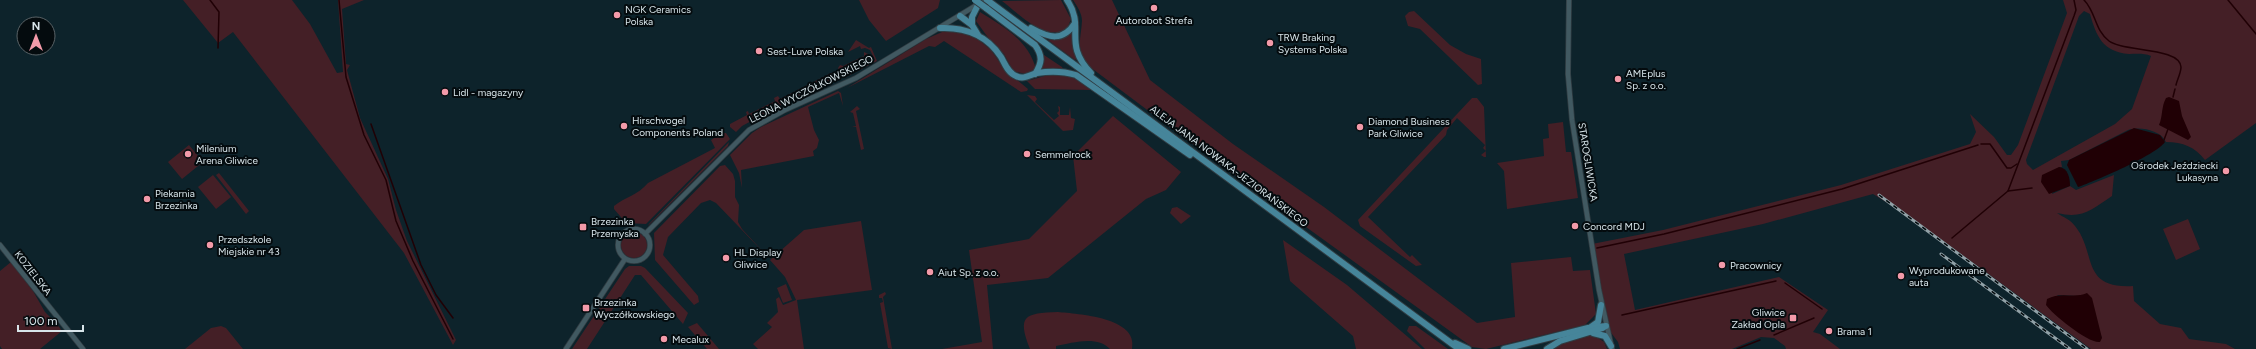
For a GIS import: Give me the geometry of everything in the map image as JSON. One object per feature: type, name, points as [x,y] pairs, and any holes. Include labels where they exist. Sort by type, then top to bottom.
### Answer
[{"type":"main road","name":"ALEJA JANA NOWAKA-JEZIORAŃSKIEGO","points":[[986,0],[1459,349]]},
{"type":"main road","points":[[1067,0],[1076,16],[1074,40],[1077,55],[1081,62],[1103,86]]},
{"type":"main road","points":[[972,25],[972,17],[976,2],[1035,45],[1040,51],[1041,60],[1035,74]]},
{"type":"main road","points":[[960,16],[972,25],[978,36]]},
{"type":"main road","points":[[960,16],[966,29]]},
{"type":"main road","points":[[1012,18],[1042,34],[1055,37],[1069,32],[1075,23]]},
{"type":"main road","points":[[940,28],[956,27],[966,29],[978,36],[999,54],[1012,74],[1025,78],[1035,74],[1058,71],[1076,75],[1200,162],[1221,173]]},
{"type":"main road","points":[[1589,331],[1598,322],[1601,305]]},
{"type":"main road","points":[[1547,349],[1560,341],[1606,326]]},
{"type":"main road","points":[[1504,349],[1589,331],[1600,334],[1608,340],[1612,348]]},
{"type":"main road","points":[[1443,337],[1468,349]]},
{"type":"street","name":"LEONA WYCZÓŁKOWSKIEGO","points":[[645,234],[749,130],[784,110],[850,82],[960,16],[976,2],[986,0]]},
{"type":"street","name":"STAROGLIWICKA","points":[[1569,0],[1568,74],[1572,120],[1601,305],[1612,348]]},
{"type":"street","points":[[635,229],[645,234],[650,244],[646,256],[639,261],[625,259],[618,248],[622,234],[627,230],[635,229]]},
{"type":"street","name":"KOZIELSKA","points":[[0,245],[83,349]]},
{"type":"street","points":[[566,349],[625,259]]},
{"type":"shaded area","points":[[183,0],[292,0],[310,24],[337,73],[343,72],[338,0],[364,0],[342,9],[346,64],[350,65],[347,70],[360,118],[388,179],[396,210],[407,241],[456,340],[453,345],[404,253],[233,32],[218,43]]},
{"type":"shaded area","points":[[859,0],[940,0],[938,8],[886,41],[869,20]]},
{"type":"shaded area","points":[[1061,0],[1071,19],[1067,29],[1059,32],[1050,32],[1041,29],[1024,19],[1002,1]]},
{"type":"shaded area","points":[[1073,0],[1112,0],[1150,80],[1233,144],[1324,207],[1477,323],[1515,317],[1511,263],[1571,257],[1573,271],[1590,270],[1596,314],[1585,325],[1486,349],[1472,347],[1230,172],[1086,64],[1080,47],[1082,18]]},
{"type":"shaded area","points":[[2063,0],[2256,0],[2256,123],[2205,160],[2201,155],[2188,146],[2166,142],[2160,134],[2155,132],[2138,128],[2128,130],[2069,160],[2061,161],[2062,167],[2059,167],[2052,194],[2070,186],[2076,190],[2114,175],[2112,196],[2092,209],[2080,214],[2066,215],[2057,213],[2069,220],[2082,236],[2092,267],[2097,275],[2105,282],[2116,285],[2133,286],[2134,301],[2160,324],[2181,328],[2189,339],[2226,344],[2235,349],[2091,349],[1909,216],[1873,194],[1763,224],[1624,254],[1635,310],[1779,277],[1828,310],[1813,332],[1820,334],[1840,349],[1786,349],[1785,346],[1774,338],[1761,337],[1732,349],[1620,349],[1618,342],[1606,326],[1592,244],[1663,230],[1841,185],[1970,144],[1976,132],[1970,114],[1994,137],[2007,155],[2011,155],[2018,145],[2067,13]],"holes":[[[2084,11],[2090,14],[2095,29],[2106,46],[2120,53],[2143,54],[2151,56],[2132,109],[2115,124],[2033,170],[2027,164],[2026,160],[2079,16]],[[2057,295],[2084,295],[2102,338]]]},
{"type":"shaded area","points":[[1414,11],[1450,45],[1466,54],[1481,59],[1482,84],[1478,85],[1420,29],[1408,26],[1405,16],[1409,12]]},
{"type":"shaded area","points":[[980,12],[998,23],[1021,42],[1032,59],[1036,69],[1026,74],[1013,71],[1004,54],[992,43],[976,21]]},
{"type":"shaded area","points":[[949,29],[971,34],[979,40],[991,50],[1005,70],[1028,89],[1027,91],[1021,92],[944,41],[935,47],[929,46],[847,88],[926,39]]},
{"type":"shaded area","points":[[1072,33],[1075,60],[1048,40],[1061,39]]},
{"type":"shaded area","points":[[856,40],[869,48],[871,47],[877,61],[844,78],[838,68],[840,65],[843,66],[864,56],[864,52],[868,54],[841,70],[845,76],[875,60],[870,50],[865,48],[861,49],[860,46],[848,52]]},
{"type":"shaded area","points":[[1044,55],[1062,67],[1063,69],[1041,71]]},
{"type":"shaded area","points":[[833,73],[836,81],[810,90],[742,126],[736,132],[730,127],[730,124],[747,115],[746,112],[748,111],[749,114],[775,101],[774,98],[778,96],[780,99]]},
{"type":"shaded area","points":[[1055,73],[1075,77],[1091,90],[1035,89],[1027,81]]},
{"type":"shaded area","points":[[838,91],[841,93],[843,106],[839,93],[808,107],[814,130],[819,140],[817,148],[813,151],[814,156],[741,170],[742,188],[739,173],[730,155],[752,133],[761,127]]},
{"type":"shaded area","points":[[1027,95],[1035,96],[1037,99],[1035,102],[1054,120],[1059,116],[1057,113],[1059,111],[1058,106],[1060,107],[1060,115],[1069,115],[1070,107],[1071,118],[1075,119],[1073,130],[1063,131]]},
{"type":"shaded area","points":[[2169,97],[2179,101],[2182,116],[2191,137],[2188,140],[2159,125],[2164,101]]},
{"type":"shaded area","points":[[1472,98],[1477,98],[1484,107],[1486,151],[1483,148],[1485,145],[1457,118],[1447,130],[1446,135],[1368,217],[1410,257],[1412,255],[1422,265],[1416,266],[1360,226],[1358,220]]},
{"type":"shaded area","points":[[857,106],[860,109],[856,111],[864,149],[861,150],[856,127],[852,127],[856,126],[853,113],[850,112]]},
{"type":"shaded area","points":[[1113,116],[1181,172],[1166,190],[1146,199],[1048,278],[987,285],[993,349],[942,349],[982,342],[969,250],[1029,239],[1077,191],[1073,156]]},
{"type":"shaded area","points":[[1563,122],[1566,152],[1571,152],[1578,198],[1507,209],[1504,171],[1497,163],[1544,156],[1543,139],[1549,138],[1548,124]]},
{"type":"shaded area","points":[[2134,128],[2160,135],[2165,142],[2150,154],[2111,174],[2078,187],[2067,165],[2069,160]]},
{"type":"shaded area","points":[[722,133],[726,133],[730,139],[646,224],[626,223],[614,209],[614,206],[636,193],[648,183],[715,148],[711,140]]},
{"type":"shaded area","points":[[729,142],[728,146],[648,226],[649,224]]},
{"type":"shaded area","name":"Milenium Arena Gliwice","points":[[189,145],[203,162],[182,179],[168,162]]},
{"type":"shaded area","points":[[1486,151],[1486,157],[1481,155]]},
{"type":"shaded area","points":[[725,165],[733,174],[735,181],[735,197],[739,205],[738,222],[742,229],[766,255],[716,203],[710,200],[701,203],[668,237],[663,255],[698,296],[699,302],[694,305],[655,260],[654,233],[720,166]]},
{"type":"shaded area","points":[[2059,167],[2065,169],[2069,177],[2070,186],[2049,194],[2041,182],[2042,175]]},
{"type":"shaded area","points":[[219,173],[249,211],[246,214],[216,175]]},
{"type":"shaded area","points":[[213,175],[231,197],[216,209],[198,187]]},
{"type":"shaded area","points":[[1177,207],[1191,216],[1181,224],[1170,213],[1172,208]]},
{"type":"shaded area","points":[[2188,219],[2200,249],[2176,260],[2163,229]]},
{"type":"shaded area","points":[[861,221],[872,290],[797,300],[804,349],[758,349],[753,344],[772,327],[767,323],[778,312],[776,299],[779,297],[783,305],[796,300],[785,277],[770,260],[804,230]]},
{"type":"shaded area","points":[[634,232],[643,236],[647,245],[643,254],[634,258],[625,254],[621,245],[625,236]]},
{"type":"shaded area","points":[[1283,240],[1347,285],[1422,349],[1356,349],[1353,336],[1290,281]]},
{"type":"shaded area","points":[[11,262],[33,291],[45,312],[62,331],[40,349],[2,349],[0,346],[0,271]]},
{"type":"shaded area","points":[[629,266],[641,266],[645,268],[688,313],[683,324],[641,275],[635,275],[587,349],[572,349],[625,269]]},
{"type":"shaded area","points":[[786,284],[792,300],[783,303],[777,288]]},
{"type":"shaded area","points":[[885,292],[886,294],[883,297],[892,349],[888,348],[880,303],[883,302],[882,298],[879,298],[879,295]]},
{"type":"shaded area","points":[[2087,293],[2092,298],[2102,338],[2100,342],[2080,334],[2046,305],[2047,299],[2052,297],[2062,295],[2082,295]]},
{"type":"shaded area","points":[[1058,312],[1092,316],[1117,324],[1126,330],[1132,338],[1132,349],[1110,349],[1098,342],[1084,341],[1056,346],[1056,349],[1030,349],[1024,329],[1026,318],[1031,315]]},
{"type":"shaded area","points":[[697,323],[719,349],[707,349],[688,327]]},
{"type":"shaded area","points":[[221,326],[226,328],[243,349],[185,349],[211,328]]},
{"type":"shaded area","points":[[1409,326],[1416,326],[1448,349],[1425,349],[1407,331]]},
{"type":"shaded area","points":[[1585,336],[1595,336],[1604,342],[1607,349],[1552,349],[1561,344]]},
{"type":"waterway","points":[[210,0],[219,12],[218,48]]},
{"type":"waterway","points":[[339,0],[346,77],[364,135],[386,180],[396,221],[413,261],[453,339]]},
{"type":"waterway","points":[[1952,238],[2008,191],[2074,16],[2076,10],[2074,0]]},
{"type":"waterway","points":[[2084,0],[2091,10],[2104,37],[2109,41],[2126,47],[2161,53],[2171,56],[2178,61],[2181,69],[2176,85]]},
{"type":"waterway","points":[[2228,0],[2256,34]]},
{"type":"waterway","points":[[2173,97],[2175,89]]},
{"type":"waterway","points":[[371,124],[421,265],[436,295],[453,318]]},
{"type":"waterway","points":[[2164,140],[2168,129]]},
{"type":"waterway","points":[[1981,144],[1990,144],[2007,168],[2011,168],[2017,164]]},
{"type":"waterway","points":[[1597,248],[1664,234],[1842,189],[1978,145]]},
{"type":"waterway","points":[[2008,191],[2032,188]]},
{"type":"waterway","points":[[1622,315],[1776,281]]},
{"type":"waterway","points":[[1785,283],[1822,309]]},
{"type":"waterway","points":[[1774,335],[1814,318]]},
{"type":"waterway","points":[[1737,349],[1760,340]]},
{"type":"railway","points":[[1879,195],[2087,349]]},
{"type":"railway","points":[[1941,254],[2070,349]]},
{"type":"place","name":"Autorobot Strefa","points":[[1154,8]]},
{"type":"place","name":"NGK Ceramics Polska","points":[[617,15]]},
{"type":"place","name":"TRW Braking Systems Polska","points":[[1270,43]]},
{"type":"place","name":"Sest-Luve Polska","points":[[759,51]]},
{"type":"place","name":"AMEplus Sp. z o.o.","points":[[1618,79]]},
{"type":"place","name":"Lidl - magazyny","points":[[445,92]]},
{"type":"place","name":"Hirschvogel Components Poland","points":[[624,126]]},
{"type":"place","name":"Diamond Business Park Gliwice","points":[[1360,127]]},
{"type":"place","name":"Milenium Arena Gliwice","points":[[188,154]]},
{"type":"place","name":"Semmelrock","points":[[1027,154]]},
{"type":"place","name":"Ośrodek Jeździecki Lukasyna","points":[[2226,171]]},
{"type":"place","name":"Piekarnia Brzezinka","points":[[147,199]]},
{"type":"place","name":"Concord MDJ","points":[[1575,226]]},
{"type":"place","name":"Brzezinka Przemyska","points":[[583,227]]},
{"type":"place","name":"Przedszkole Miejskie nr 43","points":[[210,245]]},
{"type":"place","name":"HL Display Gliwice","points":[[726,258]]},
{"type":"place","name":"Pracownicy","points":[[1722,265]]},
{"type":"place","name":"Aiut Sp. z o.o.","points":[[930,272]]},
{"type":"place","name":"Wyprodukowane auta","points":[[1901,276]]},
{"type":"place","name":"Brzezinka Wyczółkowskiego","points":[[586,308]]},
{"type":"place","name":"Gliwice Zakład Opla","points":[[1793,318]]},
{"type":"place","name":"Brama 1","points":[[1829,331]]},
{"type":"place","name":"Mecalux","points":[[664,339]]}]
